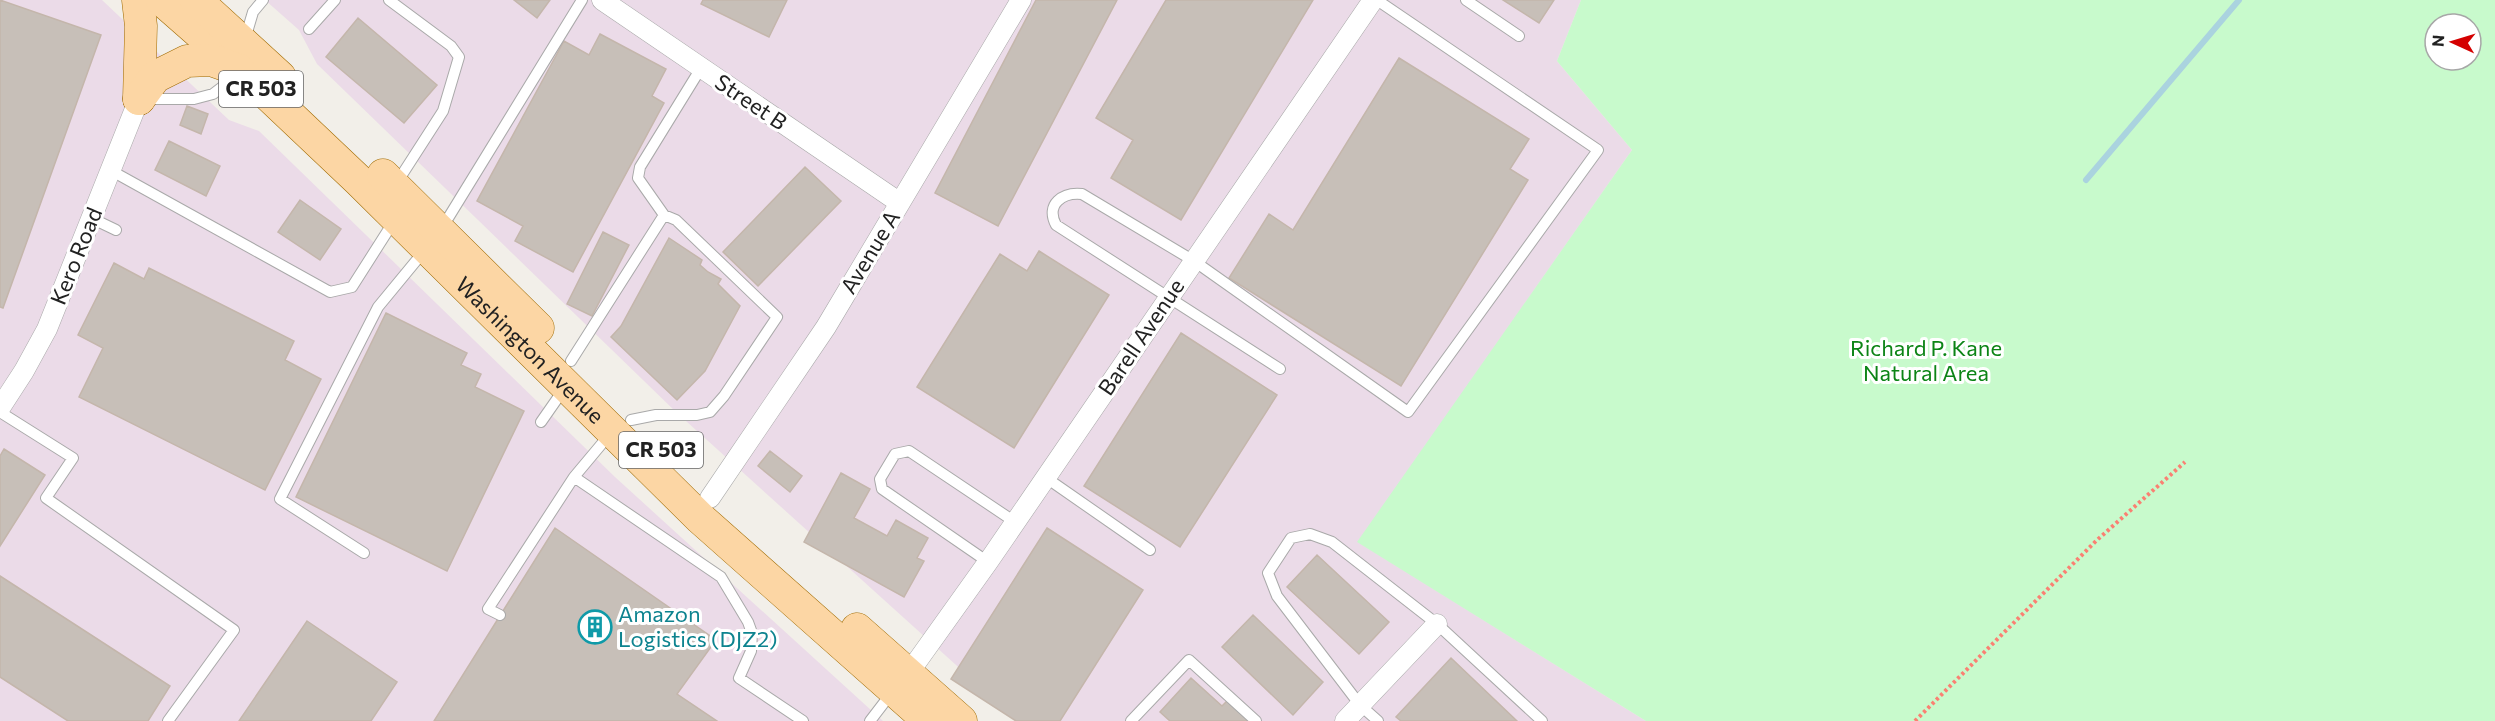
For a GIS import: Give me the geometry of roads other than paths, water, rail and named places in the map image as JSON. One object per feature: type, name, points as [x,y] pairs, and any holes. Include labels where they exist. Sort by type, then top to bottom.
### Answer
[{"type":"main road","points":[[138,0],[141,26],[139,99]]},
{"type":"main road","name":"Washington Avenue","points":[[162,0],[243,57],[394,186],[433,240],[622,426],[710,498],[901,682],[928,721]]},
{"type":"main road","name":"Washington Avenue","points":[[196,0],[243,57],[395,218],[433,240]]},
{"type":"main road","points":[[139,99],[155,77],[187,61],[243,57]]},
{"type":"main road","name":"Washington Avenue","points":[[622,426],[701,519],[901,682],[961,721]]},
{"type":"street","name":"Street B","points":[[602,0],[900,203]]},
{"type":"street","name":"Avenue A","points":[[710,498],[826,327],[1021,0]]},
{"type":"street","name":"Barell Avenue","points":[[901,682],[988,561],[1375,0]]},
{"type":"street","name":"Kero Road","points":[[0,410],[47,329],[139,99]]},
{"type":"street","points":[[1346,721],[1437,624]]},
{"type":"lane","points":[[243,57],[253,12],[263,0]]},
{"type":"lane","points":[[309,29],[335,0]]},
{"type":"lane","points":[[389,0],[452,46],[459,57],[443,111],[394,186]]},
{"type":"lane","points":[[364,553],[280,499],[378,307],[433,240],[582,0]]},
{"type":"lane","points":[[1280,369],[1056,225],[1052,218],[1053,208],[1057,200],[1071,193],[1082,194],[1194,261],[1408,412],[1598,150],[1375,0]]},
{"type":"lane","points":[[1466,0],[1519,36]]},
{"type":"lane","points":[[500,615],[488,609],[574,477],[622,426],[656,416],[697,415],[710,412],[724,396],[777,317],[676,220],[664,215],[638,178],[640,167],[700,68]]},
{"type":"lane","points":[[110,170],[330,292],[352,287],[395,218]]},
{"type":"lane","points":[[541,422],[664,215]]},
{"type":"lane","points":[[91,218],[116,230]]},
{"type":"lane","points":[[0,410],[73,458],[46,498],[234,630],[168,721]]},
{"type":"lane","points":[[988,561],[882,489],[880,478],[895,454],[909,451],[1015,522]]},
{"type":"lane","points":[[574,477],[721,577],[748,622],[752,633],[751,651],[739,678],[803,721]]},
{"type":"lane","points":[[1045,477],[1150,550]]},
{"type":"lane","points":[[1378,721],[1360,705],[1277,596],[1268,573],[1291,538],[1310,534],[1332,542],[1437,624],[1542,721]]},
{"type":"lane","points":[[1131,721],[1189,660],[1256,721]]},
{"type":"lane","points":[[870,721],[901,682]]},
{"type":"waterway","points":[[2086,180],[2239,0]]},
{"type":"place","name":"Amazon Logistics (DJZ2)","points":[[595,627]]},
{"type":"park label","name":"Richard P. Kane Natural Area","points":[[1926,360]]}]
